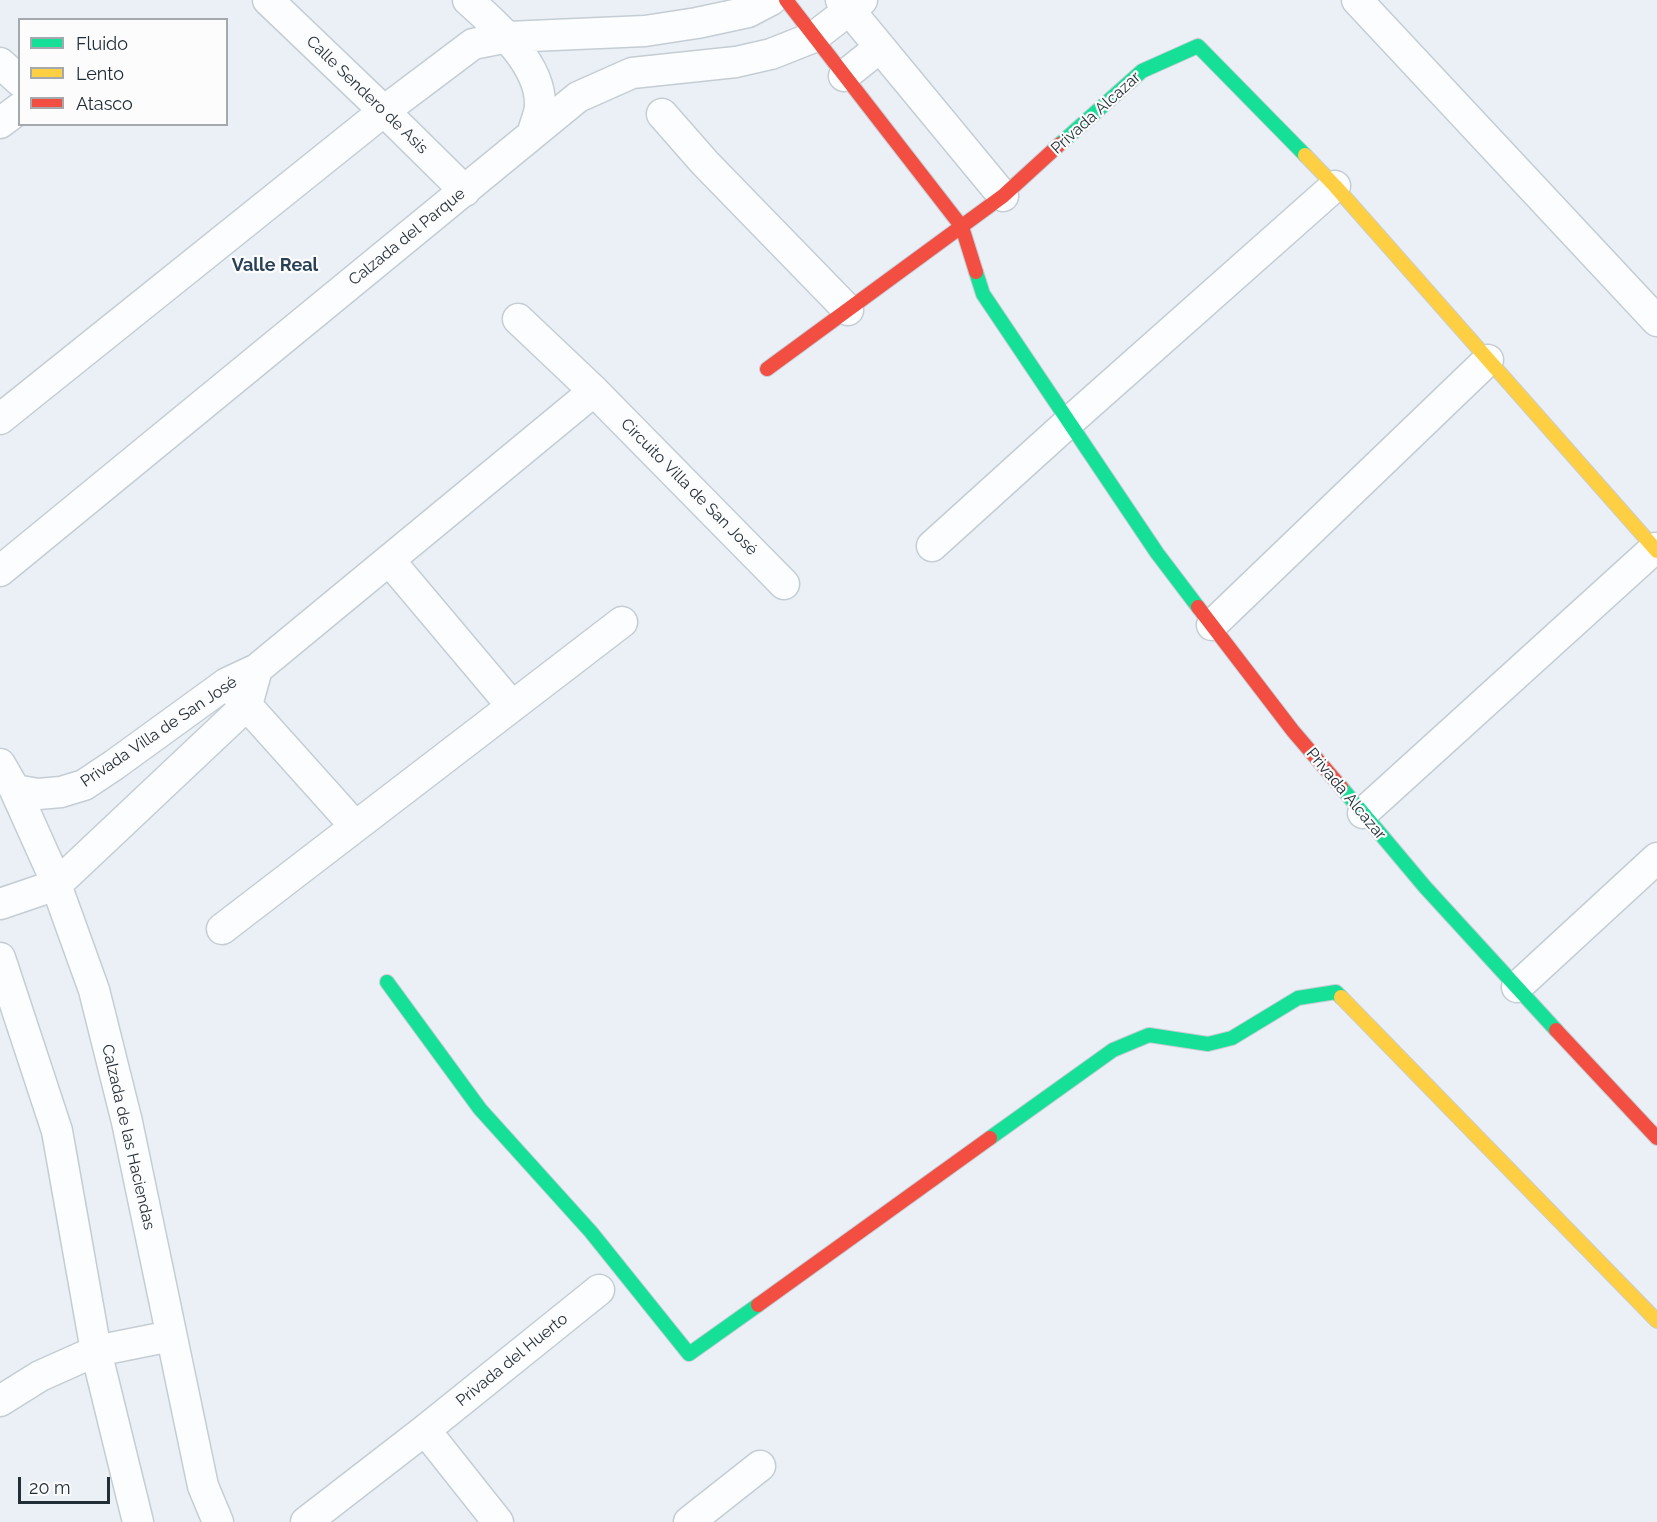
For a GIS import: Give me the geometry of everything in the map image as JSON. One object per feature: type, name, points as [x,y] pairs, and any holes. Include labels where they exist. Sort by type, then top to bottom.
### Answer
[{"type":"street","name":"Calle Sendero de Asis","points":[[268,0],[465,191]]},
{"type":"street","points":[[468,0],[508,37],[536,81],[540,105],[533,132]]},
{"type":"street","points":[[0,419],[384,111],[473,44],[508,37],[645,30],[697,23],[748,12],[771,0]]},
{"type":"street","points":[[786,0],[962,227]]},
{"type":"street","points":[[1358,0],[1657,321]]},
{"type":"street","points":[[850,3],[879,48],[1003,196]]},
{"type":"street","name":"Calzada del Parque","points":[[0,571],[578,97],[632,73],[736,62],[771,54],[814,37],[850,3]]},
{"type":"street","name":"Privada Alcazar","points":[[767,369],[1003,196],[1142,71],[1198,46],[1335,186],[1656,550]]},
{"type":"street","points":[[844,76],[879,48]]},
{"type":"street","points":[[0,63],[18,79]]},
{"type":"street","points":[[0,123],[18,110]]},
{"type":"street","points":[[662,114],[713,171],[848,310]]},
{"type":"street","points":[[932,546],[1335,186]]},
{"type":"street","name":"Privada Alcazar","points":[[962,227],[983,294],[1157,554],[1293,730],[1425,887],[1657,1138]]},
{"type":"street","name":"Circuito Villa de San José","points":[[518,319],[594,391],[784,584]]},
{"type":"street","points":[[1212,625],[1488,360]]},
{"type":"street","points":[[512,705],[389,560],[594,391]]},
{"type":"street","points":[[1363,813],[1656,550]]},
{"type":"street","name":"Privada Villa de San José","points":[[56,885],[237,694],[257,669],[389,560]]},
{"type":"street","points":[[222,929],[622,621]]},
{"type":"street","points":[[237,694],[355,826]]},
{"type":"street","name":"Privada Villa de San José","points":[[15,790],[38,794],[61,792],[84,785],[237,694]]},
{"type":"street","name":"Calzada de las Haciendas","points":[[0,764],[15,790],[56,885],[97,1001],[127,1122],[203,1486],[218,1522]]},
{"type":"street","points":[[1517,987],[1657,858]]},
{"type":"street","points":[[0,904],[56,885]]},
{"type":"street","points":[[0,958],[57,1131],[96,1351],[138,1522]]},
{"type":"street","points":[[387,982],[480,1109],[597,1239],[689,1354],[1113,1050],[1149,1035],[1208,1044],[1232,1038],[1298,998],[1336,992],[1657,1321]]},
{"type":"street","name":"Privada del Huerto","points":[[306,1522],[599,1290]]},
{"type":"street","points":[[0,1401],[40,1376],[96,1351],[171,1336]]},
{"type":"street","points":[[425,1430],[498,1522]]},
{"type":"street","points":[[689,1522],[759,1466]]},
{"type":"traffic: fast","points":[[1060,144],[1142,71],[1198,46],[1305,155]]},
{"type":"traffic: fast","points":[[976,272],[983,294],[1157,553],[1198,607]]},
{"type":"traffic: fast","points":[[1341,787],[1425,887],[1556,1030]]},
{"type":"traffic: fast","points":[[387,982],[480,1109],[591,1232],[689,1354],[758,1305]]},
{"type":"traffic: fast","points":[[990,1138],[1113,1050],[1149,1035],[1208,1044],[1232,1038],[1298,998],[1336,992],[1341,997]]},
{"type":"traffic: slow","points":[[1305,155],[1335,186],[1657,551]]},
{"type":"traffic: slow","points":[[1341,997],[1657,1321]]},
{"type":"traffic: jam","points":[[786,0],[962,227],[976,272]]},
{"type":"traffic: jam","points":[[767,369],[1003,196],[1060,144]]},
{"type":"traffic: jam","points":[[1198,607],[1293,731],[1341,787]]},
{"type":"traffic: jam","points":[[1556,1030],[1657,1138]]},
{"type":"traffic: jam","points":[[758,1305],[990,1138]]},
{"type":"district","name":"Valle Real","points":[[275,266]]}]
